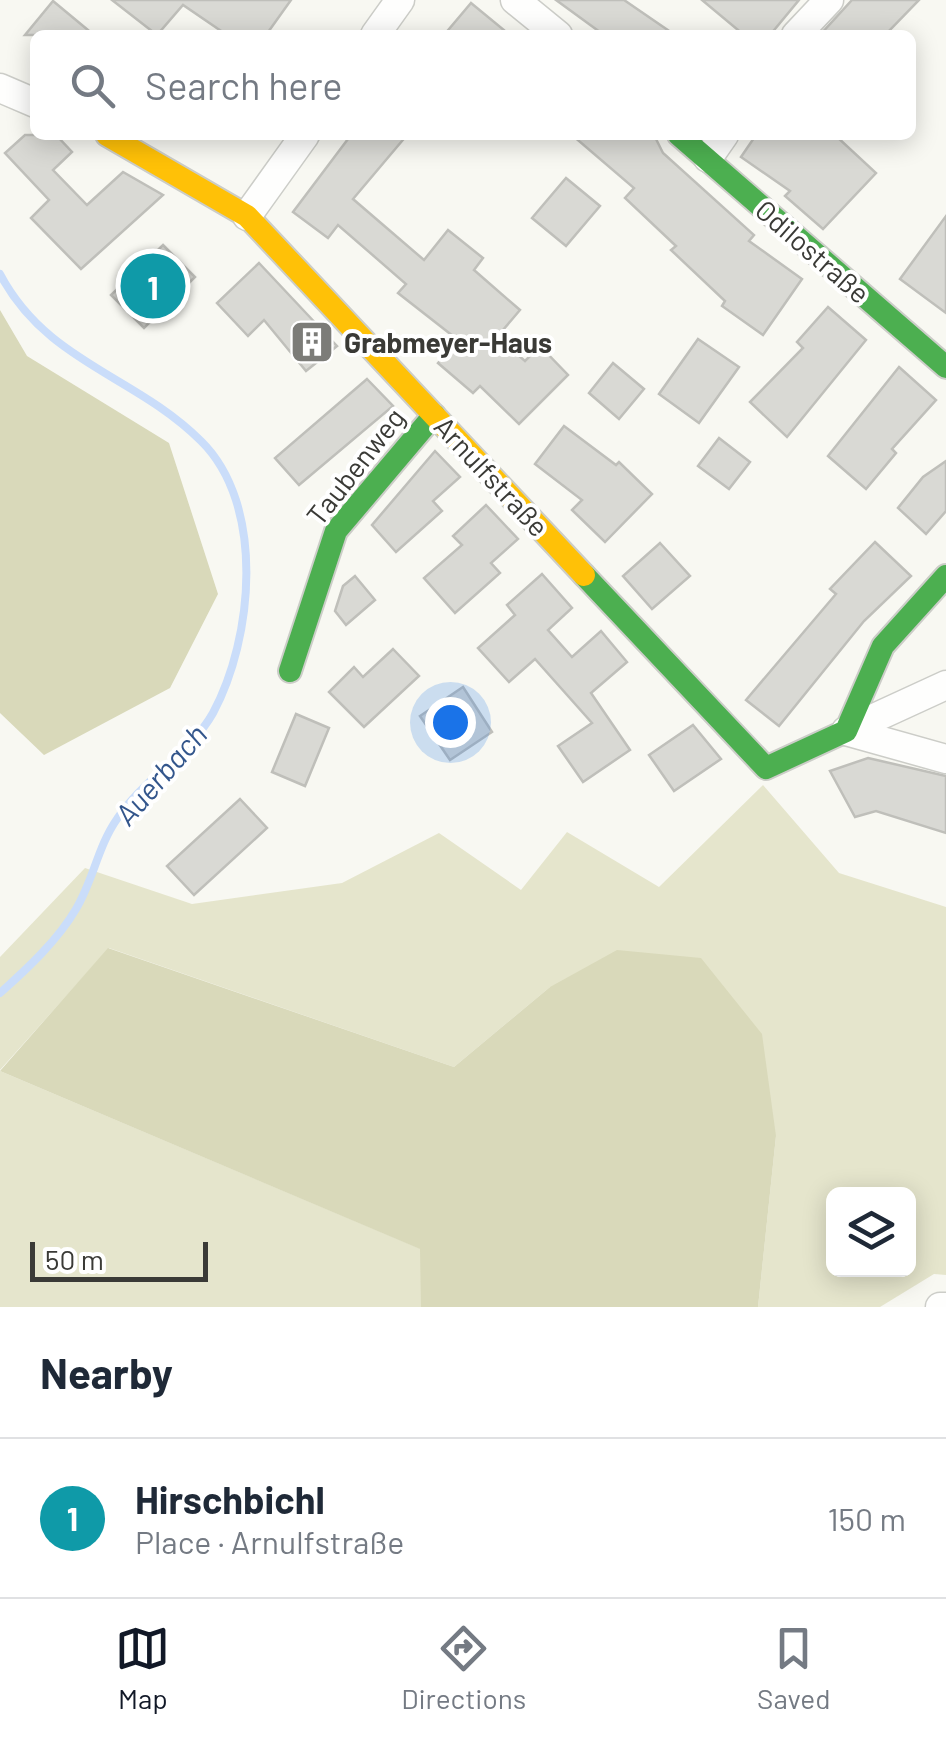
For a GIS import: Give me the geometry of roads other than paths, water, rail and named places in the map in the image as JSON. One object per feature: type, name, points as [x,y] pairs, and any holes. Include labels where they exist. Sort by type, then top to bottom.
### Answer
[{"type":"street","points":[[379,30],[400,0]]},
{"type":"street","points":[[515,0],[552,30]]},
{"type":"street","points":[[801,30],[829,0]]},
{"type":"street","points":[[0,88],[30,101]]},
{"type":"street","name":"Arnulfstraße","points":[[116,140],[248,216],[766,768],[846,731]]},
{"type":"street","points":[[248,216],[301,140]]},
{"type":"street","name":"Odilostraße","points":[[716,147],[946,368]]},
{"type":"street","name":"Taubenweg","points":[[290,671],[336,530],[434,415]]},
{"type":"street","points":[[846,731],[883,646],[946,576]]},
{"type":"street","points":[[846,731],[946,685]]},
{"type":"street","points":[[846,731],[946,759]]},
{"type":"waterway","name":"Auerbach","points":[[0,274],[19,304],[67,349],[148,400],[201,441],[222,468],[236,500],[244,536],[246,573],[237,648],[213,713],[192,741],[128,805],[110,829],[69,921],[0,993]]},
{"type":"place","name":"Hirschbichl","points":[[153,286]]},
{"type":"place","name":"Grabmeyer-Haus","points":[[312,342]]}]
